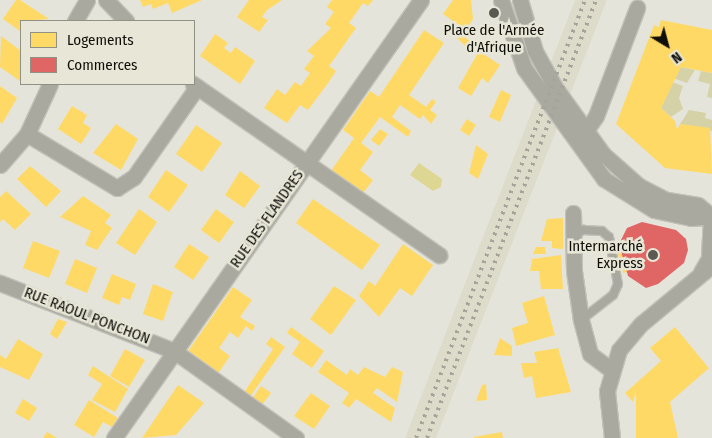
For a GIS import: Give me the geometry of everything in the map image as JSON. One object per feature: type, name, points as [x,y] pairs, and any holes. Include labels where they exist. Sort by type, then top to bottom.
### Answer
[{"type":"street","points":[[76,20],[87,0]]},
{"type":"street","points":[[106,0],[125,20]]},
{"type":"street","name":"RUE DES FLANDRES","points":[[114,438],[421,0]]},
{"type":"street","points":[[501,0],[524,68],[575,145],[604,179],[631,200],[691,218],[711,216]]},
{"type":"street","points":[[520,0],[535,51],[603,154],[640,186],[667,200],[698,205],[711,216]]},
{"type":"street","points":[[575,145],[587,132],[637,8]]},
{"type":"street","points":[[0,165],[26,134],[50,85]]},
{"type":"street","points":[[26,134],[117,188],[134,177],[195,85],[440,255]]},
{"type":"street","points":[[573,213],[573,236],[582,320],[590,354],[610,369]]},
{"type":"street","points":[[612,438],[607,413],[610,369],[626,338],[706,268],[709,258],[711,216]]},
{"type":"street","name":"RUE RAOUL PONCHON","points":[[0,283],[174,351],[296,438]]},
{"type":"lane","points":[[573,236],[583,230],[602,231],[609,236],[618,284],[613,296],[582,320]]},
{"type":"shaded area","points":[[575,0],[607,0],[436,438],[405,438]]},
{"type":"shaded area","points":[[681,67],[695,70],[687,83],[673,78]]},
{"type":"shaded area","points":[[701,71],[712,73],[712,98],[707,97],[710,84],[698,81]]},
{"type":"shaded area","points":[[672,82],[683,86],[679,98],[683,109],[671,117],[661,108]]},
{"type":"shaded area","points":[[689,110],[706,113],[705,118],[712,120],[712,131],[681,124],[677,129]]},
{"type":"shaded area","points":[[419,163],[442,179],[441,187],[433,191],[410,175]]},
{"type":"building: Logements","points":[[16,0],[20,0],[49,19],[20,20],[20,31],[3,19]]},
{"type":"building: Logements","points":[[140,0],[202,0],[172,13],[168,3],[153,9],[151,4],[143,7]]},
{"type":"building: Logements","points":[[249,0],[282,0],[267,10],[262,17],[268,20],[259,32],[237,17]]},
{"type":"building: Logements","points":[[332,0],[373,0],[368,6],[363,3],[349,23],[356,28],[329,66],[336,71],[328,83],[308,110],[300,105],[287,123],[264,108],[277,89],[285,95],[295,82],[301,86],[310,73],[304,69],[314,56],[307,51],[331,28],[325,24],[334,12],[327,7]]},
{"type":"building: Logements","points":[[453,0],[471,0],[473,19],[466,30],[443,14]]},
{"type":"building: Logements","points":[[661,20],[712,30],[712,73],[681,67],[661,108],[675,121],[677,129],[681,124],[710,128],[712,174],[665,168],[616,124],[654,25],[659,27]]},
{"type":"building: Logements","points":[[424,30],[444,43],[409,95],[426,107],[432,99],[436,102],[430,110],[437,115],[431,124],[423,115],[420,119],[400,105],[392,117],[411,131],[408,137],[380,117],[361,143],[373,152],[360,170],[373,180],[363,193],[331,171],[354,138],[343,130],[370,91],[379,97]]},
{"type":"building: Logements","points":[[215,34],[228,43],[224,48],[231,53],[235,47],[255,61],[240,84],[200,56]]},
{"type":"building: Logements","points":[[460,34],[477,46],[472,53],[457,38]]},
{"type":"building: Logements","points":[[1,36],[20,50],[20,81],[0,67]]},
{"type":"building: Logements","points":[[479,51],[500,65],[488,83],[482,78],[471,96],[458,88]]},
{"type":"building: Logements","points":[[0,86],[17,98],[2,124],[0,122]]},
{"type":"building: Logements","points":[[501,90],[511,95],[500,122],[489,117]]},
{"type":"building: Logements","points":[[72,106],[87,115],[83,123],[91,128],[81,144],[58,129]]},
{"type":"building: Logements","points":[[467,119],[476,125],[469,136],[460,130]]},
{"type":"building: Logements","points":[[116,124],[138,139],[121,170],[93,153]]},
{"type":"building: Logements","points":[[196,125],[222,143],[202,172],[176,154]]},
{"type":"building: Logements","points":[[380,129],[388,134],[379,146],[371,140]]},
{"type":"building: Logements","points":[[476,145],[488,154],[478,179],[469,173]]},
{"type":"building: Logements","points":[[30,166],[61,191],[46,207],[17,179]]},
{"type":"building: Logements","points":[[166,170],[188,185],[169,212],[148,197]]},
{"type":"building: Logements","points":[[240,171],[260,186],[244,208],[225,195]]},
{"type":"building: Logements","points":[[6,191],[31,214],[15,230],[3,219],[0,222],[0,197]]},
{"type":"building: Logements","points":[[83,196],[111,215],[105,223],[112,228],[97,250],[85,245],[91,231],[60,217]]},
{"type":"building: Logements","points":[[313,199],[380,245],[362,270],[296,223]]},
{"type":"building: Logements","points":[[139,209],[157,222],[135,255],[116,243]]},
{"type":"building: Logements","points":[[216,209],[234,222],[219,243],[201,230]]},
{"type":"building: Logements","points":[[563,218],[563,249],[552,248],[552,241],[541,241],[547,219]]},
{"type":"building: Logements","points":[[33,241],[60,251],[49,278],[23,268]]},
{"type":"building: Logements","points":[[189,244],[209,257],[193,280],[174,267]]},
{"type":"building: Logements","points":[[403,244],[433,265],[412,296],[400,288],[379,317],[359,296],[369,281],[375,286]]},
{"type":"building: Logements","points":[[536,247],[545,247],[546,254],[533,254]]},
{"type":"building: Logements","points":[[622,249],[628,272],[623,273],[617,250]]},
{"type":"building: Logements","points":[[561,255],[563,289],[541,289],[539,271],[530,271],[532,259]]},
{"type":"building: Logements","points":[[75,259],[97,268],[87,293],[65,284]]},
{"type":"building: Logements","points":[[112,274],[136,284],[130,300],[122,297],[119,305],[102,298]]},
{"type":"building: Logements","points":[[153,284],[173,292],[163,321],[143,314]]},
{"type":"building: Logements","points":[[334,286],[356,300],[331,335],[310,319]]},
{"type":"building: Logements","points":[[233,287],[252,300],[240,317],[255,326],[252,331],[246,326],[238,338],[230,332],[219,348],[230,356],[217,375],[186,354]]},
{"type":"building: Logements","points":[[544,296],[555,335],[516,346],[512,328],[528,323],[522,303]]},
{"type":"building: Logements","points":[[58,319],[67,322],[57,339],[50,334]]},
{"type":"building: Logements","points":[[291,327],[324,351],[312,368],[292,354],[300,342],[287,333]]},
{"type":"building: Logements","points":[[675,327],[709,368],[670,402],[678,438],[636,438],[636,391],[633,402],[625,393],[661,361],[650,348]]},
{"type":"building: Logements","points":[[271,337],[285,347],[249,398],[243,394],[273,349],[266,344]]},
{"type":"building: Logements","points":[[500,338],[512,346],[512,356],[494,355]]},
{"type":"building: Logements","points":[[18,339],[43,354],[29,380],[0,367],[0,355],[6,359]]},
{"type":"building: Logements","points":[[558,348],[571,392],[536,398],[532,376],[524,378],[521,363],[537,363],[534,352]]},
{"type":"building: Logements","points":[[125,349],[145,360],[129,387],[110,376]]},
{"type":"building: Logements","points":[[326,360],[347,375],[350,369],[358,375],[364,367],[385,377],[392,367],[403,372],[397,402],[377,388],[373,393],[395,408],[391,422],[356,399],[349,408],[342,403],[349,393],[318,372]]},
{"type":"building: Logements","points":[[93,366],[128,389],[115,412],[92,400],[102,384],[88,375]]},
{"type":"building: Logements","points":[[486,384],[487,400],[476,401],[482,385]]},
{"type":"building: Logements","points":[[178,385],[204,403],[176,435],[142,438]]},
{"type":"building: Logements","points":[[261,386],[271,393],[261,406],[252,399]]},
{"type":"building: Logements","points":[[311,393],[330,406],[314,429],[294,416]]},
{"type":"building: Logements","points":[[23,399],[37,408],[29,421],[15,413]]},
{"type":"building: Logements","points":[[89,400],[118,418],[112,427],[103,422],[94,437],[74,425]]},
{"type":"building: Logements","points":[[47,432],[57,438],[43,438]]},
{"type":"building: Logements","points":[[502,432],[503,438],[474,438],[474,437]]},
{"type":"building: Commerces","points":[[642,222],[676,230],[686,239],[688,250],[684,263],[658,284],[646,288],[628,276],[619,244],[627,228]]},
{"type":"railway","points":[[416,438],[585,0]]},
{"type":"railway","points":[[427,438],[596,0]]},
{"type":"place","name":"Place de l'Armée d'Afrique","points":[[494,13]]},
{"type":"place","name":"Intermarché Express","points":[[653,255]]}]
